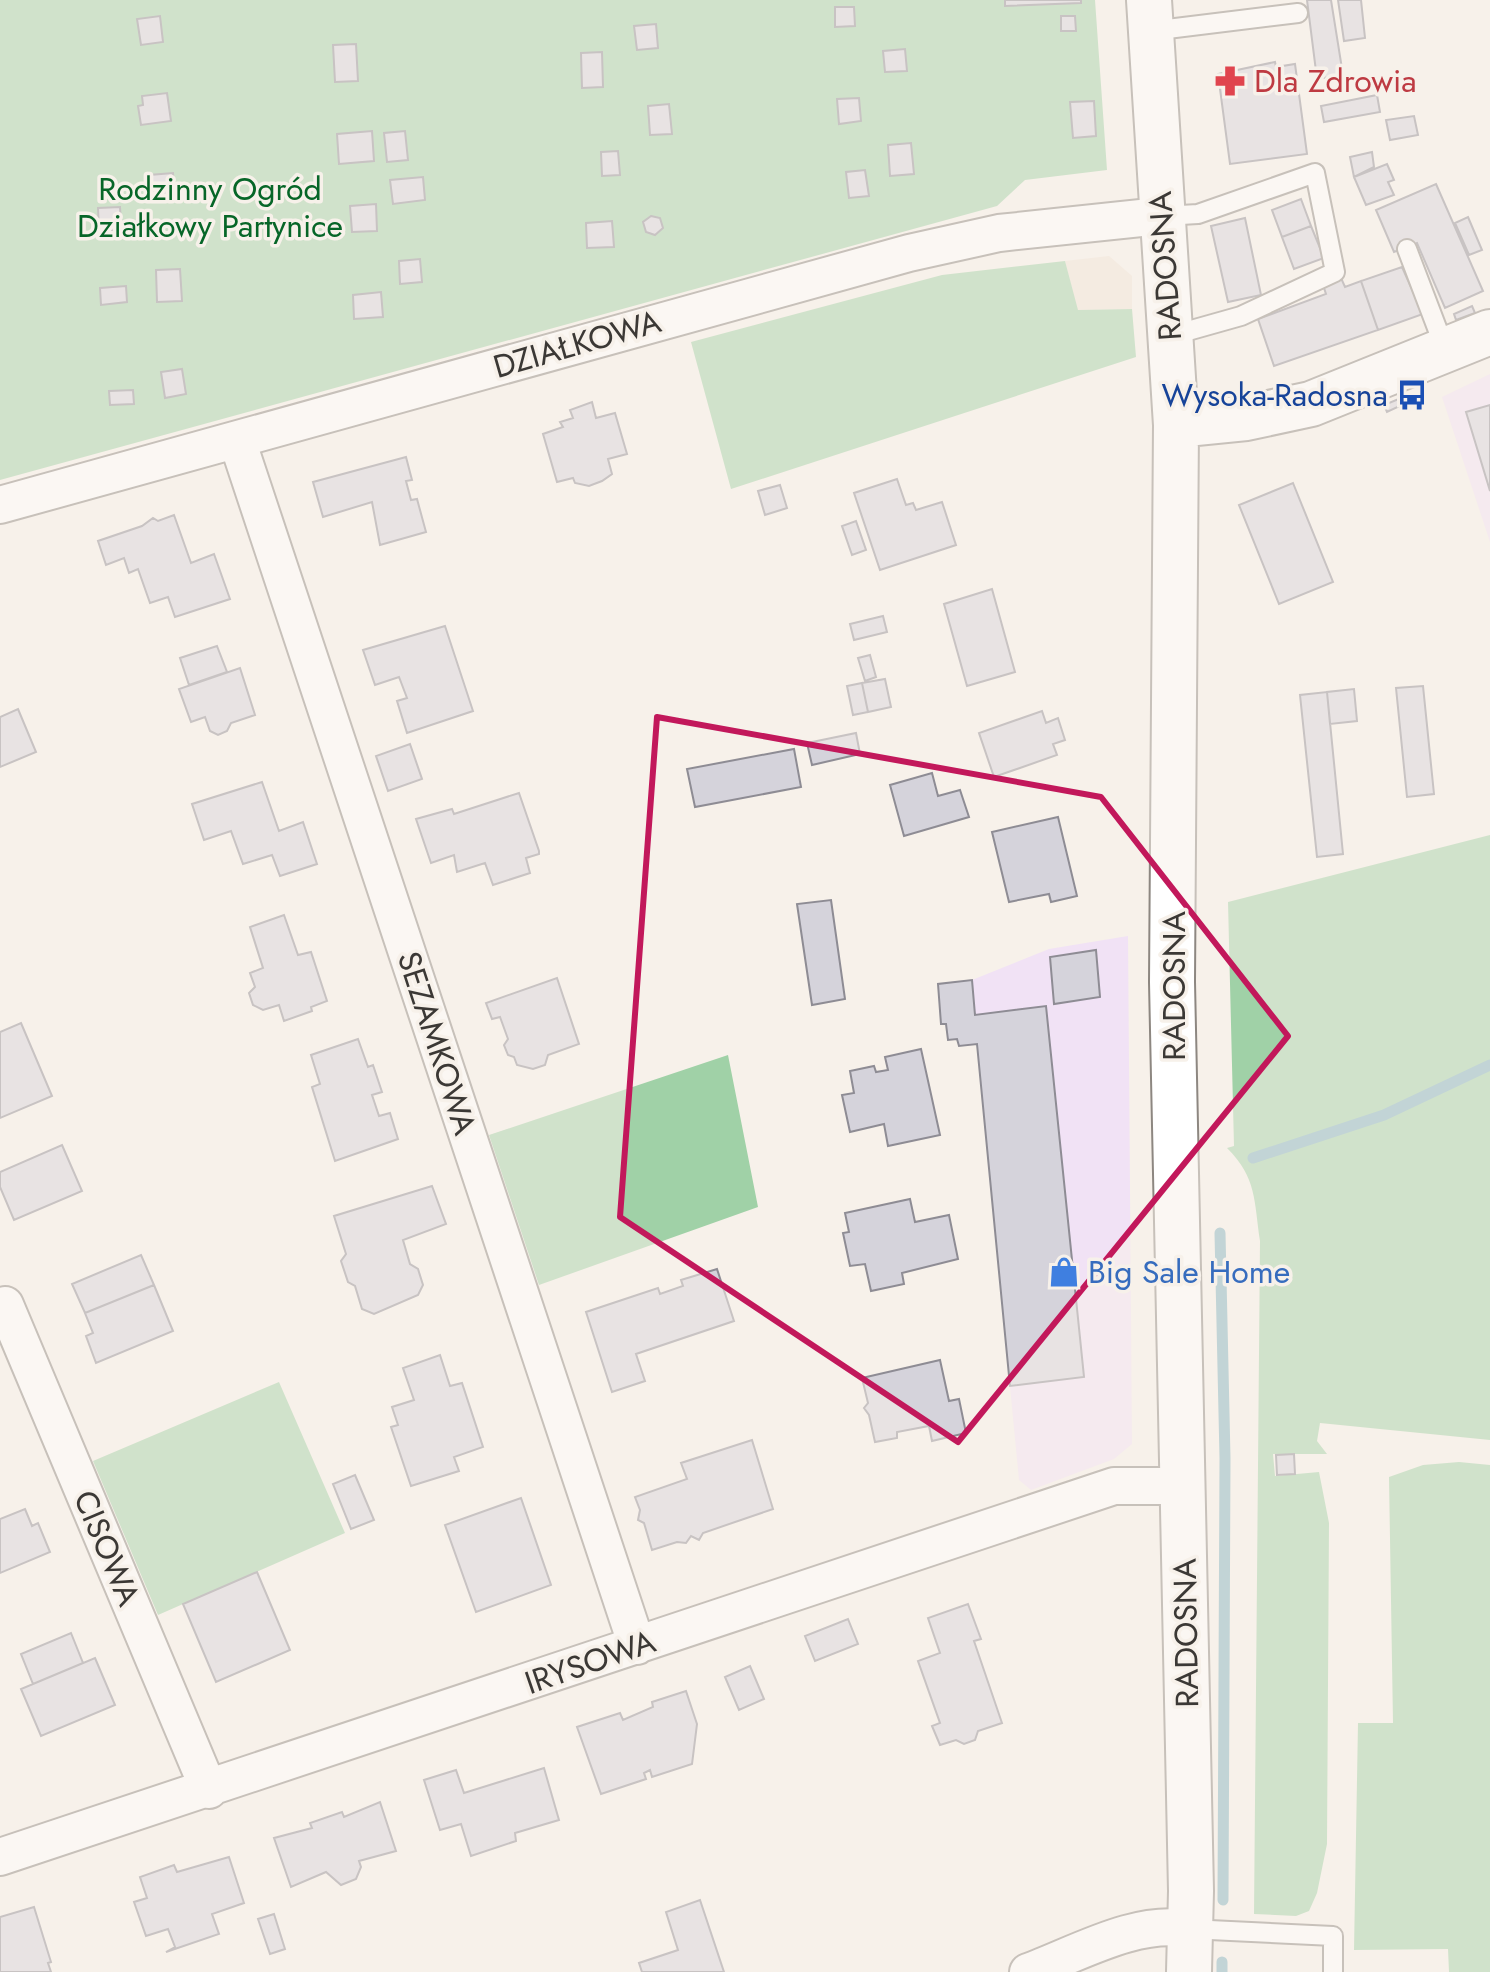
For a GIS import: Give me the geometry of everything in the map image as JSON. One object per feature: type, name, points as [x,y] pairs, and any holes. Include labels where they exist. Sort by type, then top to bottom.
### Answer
[{"type":"street","name":"RADOSNA","points":[[1150,15],[1160,216],[1176,425],[1172,982],[1189,1972]]},
{"type":"street","name":"DZIAŁKOWA","points":[[0,505],[909,253],[999,233],[1160,216]]},
{"type":"street","points":[[1176,425],[1246,418],[1311,404],[1490,332]]},
{"type":"street","name":"SEZAMKOWA","points":[[237,440],[637,1646]]},
{"type":"street","name":"CISOWA","points":[[5,1305],[209,1790]]},
{"type":"street","name":"IRYSOWA","points":[[0,1857],[209,1790],[1114,1486],[1183,1486]]},
{"type":"street","points":[[1028,1972],[1146,1930],[1173,1926],[1189,1929]]},
{"type":"lane","points":[[1150,15],[1298,13]]},
{"type":"lane","points":[[1160,216],[1198,214],[1315,173],[1335,272],[1241,316],[1170,336]]},
{"type":"lane","points":[[1407,249],[1446,352]]},
{"type":"lane","points":[[1189,1929],[1333,1936],[1333,1972]]},
{"type":"highlighted area","points":[[657,717],[1101,797],[1288,1036],[958,1442],[620,1217]]},
{"type":"shaded area","points":[[1109,256],[1132,276],[1132,309],[1077,310],[1065,261]]},
{"type":"shaded area","points":[[1490,374],[1490,542],[1442,397]]},
{"type":"shaded area","name":"Big Sale Home","points":[[1128,936],[1132,1444],[1114,1459],[1031,1490],[1019,1480],[977,1044],[959,1046],[957,1039],[948,1040],[946,1025],[941,1024],[938,984],[972,980],[1049,949]]},
{"type":"green space","name":"Rodzinny Ogród Działkowy Partynice","points":[[0,0],[1095,0],[1107,170],[1025,180],[997,206],[0,480]]},
{"type":"green space","points":[[1065,261],[1078,310],[1132,309],[1136,357],[731,489],[691,342],[942,275]]},
{"type":"green space","points":[[1490,835],[1490,1440],[1320,1423],[1317,1441],[1327,1454],[1273,1454],[1275,1476],[1319,1472],[1329,1523],[1327,1844],[1317,1893],[1309,1911],[1296,1916],[1254,1914],[1260,1241],[1249,1180],[1227,1148],[1234,1146],[1228,902]]},
{"type":"green space","points":[[728,1055],[758,1207],[539,1285],[489,1135]]},
{"type":"green space","points":[[279,1382],[345,1533],[158,1615],[93,1461]]},
{"type":"green space","points":[[1459,1462],[1490,1465],[1490,1972],[1449,1972],[1448,1949],[1354,1950],[1358,1723],[1393,1723],[1389,1477],[1423,1465]]},
{"type":"building","points":[[1005,0],[1081,0],[1081,3],[1005,6]]},
{"type":"building","points":[[1307,0],[1331,0],[1343,75],[1317,79]]},
{"type":"building","points":[[1338,0],[1361,0],[1365,38],[1344,41]]},
{"type":"building","points":[[835,7],[854,7],[855,26],[835,27]]},
{"type":"building","points":[[160,16],[163,42],[141,45],[137,19]]},
{"type":"building","points":[[1061,16],[1075,16],[1076,31],[1061,31]]},
{"type":"building","points":[[656,24],[658,48],[637,50],[634,26]]},
{"type":"building","points":[[356,44],[358,81],[335,82],[333,45]]},
{"type":"building","points":[[905,49],[907,71],[885,72],[883,51]]},
{"type":"building","points":[[602,52],[603,87],[582,88],[581,53]]},
{"type":"building","points":[[1275,62],[1276,67],[1295,64],[1307,154],[1230,164],[1218,74]]},
{"type":"building","points":[[167,93],[171,121],[141,125],[138,106],[143,105],[142,96]]},
{"type":"building","points":[[1377,95],[1380,112],[1324,122],[1321,106]]},
{"type":"building","points":[[859,98],[861,121],[839,124],[837,99]]},
{"type":"building","points":[[1094,101],[1096,136],[1073,138],[1070,102]]},
{"type":"building","points":[[669,104],[672,134],[650,135],[648,106]]},
{"type":"building","points":[[1414,116],[1418,135],[1390,140],[1386,120]]},
{"type":"building","points":[[372,131],[374,161],[339,164],[337,134]]},
{"type":"building","points":[[405,131],[408,160],[387,162],[384,133]]},
{"type":"building","points":[[911,143],[914,174],[890,176],[888,145]]},
{"type":"building","points":[[618,151],[620,175],[602,176],[601,152]]},
{"type":"building","points":[[1372,152],[1374,167],[1354,177],[1350,157]]},
{"type":"building","points":[[1387,164],[1394,180],[1388,182],[1394,195],[1366,205],[1354,177]]},
{"type":"building","points":[[865,170],[869,196],[849,198],[846,172]]},
{"type":"building","points":[[173,173],[175,200],[151,202],[149,175]]},
{"type":"building","points":[[423,177],[425,200],[393,204],[390,180]]},
{"type":"building","points":[[1436,184],[1483,291],[1445,308],[1417,243],[1394,252],[1376,210]]},
{"type":"building","points":[[1301,199],[1311,226],[1282,237],[1272,210]]},
{"type":"building","points":[[376,204],[377,231],[352,232],[350,206]]},
{"type":"building","points":[[120,207],[121,223],[126,223],[127,230],[99,231],[98,208]]},
{"type":"building","points":[[651,216],[660,218],[663,228],[655,235],[646,232],[643,222]]},
{"type":"building","points":[[1468,217],[1482,250],[1469,255],[1455,223]]},
{"type":"building","points":[[1245,218],[1261,295],[1228,302],[1211,226]]},
{"type":"building","points":[[612,221],[614,247],[587,248],[586,223]]},
{"type":"building","points":[[1311,226],[1324,258],[1294,269],[1282,237]]},
{"type":"building","points":[[420,259],[422,282],[400,284],[399,261]]},
{"type":"building","points":[[1402,267],[1423,314],[1378,330],[1361,281]]},
{"type":"building","points":[[180,269],[182,301],[157,302],[156,270]]},
{"type":"building","points":[[1341,278],[1345,287],[1361,281],[1378,330],[1274,366],[1258,319],[1326,294],[1323,285]]},
{"type":"building","points":[[126,286],[127,302],[101,305],[100,288]]},
{"type":"building","points":[[381,292],[383,317],[354,319],[353,295]]},
{"type":"building","points":[[1472,306],[1475,313],[1456,320],[1454,314]]},
{"type":"building","points":[[182,369],[186,394],[165,398],[161,372]]},
{"type":"building","points":[[133,390],[134,404],[110,405],[109,391]]},
{"type":"building","points":[[1401,398],[1404,404],[1387,412],[1384,405]]},
{"type":"building","points":[[592,402],[596,418],[615,413],[627,454],[608,459],[612,474],[602,481],[589,486],[575,483],[573,478],[557,482],[543,434],[563,427],[560,422],[573,418],[570,410]]},
{"type":"building","points":[[1490,405],[1490,491],[1466,412]]},
{"type":"building","points":[[406,457],[412,480],[406,481],[411,500],[417,499],[426,532],[380,545],[372,502],[323,517],[313,482]]},
{"type":"building","points":[[897,479],[906,505],[913,503],[916,510],[942,502],[956,545],[880,570],[854,493]]},
{"type":"building","points":[[1293,483],[1333,582],[1279,604],[1239,505]]},
{"type":"building","points":[[780,485],[787,508],[765,515],[758,491]]},
{"type":"building","points":[[174,515],[191,563],[214,554],[230,599],[175,617],[168,597],[150,603],[138,569],[129,573],[124,558],[106,565],[98,541],[142,526],[153,518],[158,521]]},
{"type":"building","points":[[856,521],[866,550],[852,555],[842,526]]},
{"type":"building","points":[[992,589],[1015,672],[967,686],[944,604]]},
{"type":"building","points":[[883,616],[887,632],[854,640],[850,624]]},
{"type":"building","points":[[445,626],[473,711],[407,733],[397,701],[407,698],[399,677],[375,685],[363,650]]},
{"type":"building","points":[[217,646],[227,672],[189,685],[180,658]]},
{"type":"building","points":[[870,655],[876,677],[865,681],[858,658]]},
{"type":"building","points":[[240,668],[255,715],[231,723],[227,731],[218,735],[210,731],[205,717],[191,722],[179,689]]},
{"type":"building","points":[[885,679],[891,707],[868,712],[862,683]]},
{"type":"building","points":[[862,683],[868,712],[853,715],[847,686]]},
{"type":"building","points":[[1423,686],[1434,794],[1407,797],[1396,688]]},
{"type":"building","points":[[1354,689],[1357,721],[1330,724],[1327,692]]},
{"type":"building","points":[[1327,692],[1343,854],[1317,857],[1300,695]]},
{"type":"building","points":[[18,709],[36,752],[0,767],[0,717]]},
{"type":"building","points":[[1042,711],[1046,723],[1058,718],[1065,740],[1053,744],[1057,755],[994,777],[979,733]]},
{"type":"building","points":[[856,733],[860,754],[812,765],[807,743]]},
{"type":"building","points":[[410,744],[422,779],[388,791],[376,756]]},
{"type":"building","points":[[794,749],[801,787],[695,807],[687,769]]},
{"type":"building","points":[[932,773],[938,796],[960,790],[969,817],[904,836],[890,785]]},
{"type":"building","points":[[262,782],[279,831],[303,822],[317,864],[280,876],[272,855],[243,864],[231,831],[204,840],[192,804]]},
{"type":"building","points":[[519,793],[539,851],[539,854],[526,858],[530,873],[493,885],[485,863],[457,872],[454,855],[431,863],[416,819],[452,809],[454,814]]},
{"type":"building","points":[[1058,817],[1077,896],[1051,902],[1049,894],[1009,902],[992,832]]},
{"type":"building","points":[[831,900],[845,999],[812,1005],[797,904]]},
{"type":"building","points":[[284,915],[298,955],[311,952],[327,1001],[311,1007],[312,1011],[284,1021],[279,1005],[263,1010],[253,1005],[249,993],[255,987],[250,973],[263,968],[250,927]]},
{"type":"building","points":[[1096,950],[1100,997],[1054,1004],[1050,957]]},
{"type":"building","points":[[557,978],[579,1044],[548,1055],[545,1065],[533,1069],[517,1065],[504,1045],[508,1039],[500,1017],[492,1019],[486,1003]]},
{"type":"building","points":[[972,980],[975,1015],[1046,1006],[1084,1377],[1010,1386],[977,1044],[959,1046],[957,1039],[948,1040],[946,1024],[941,1024],[938,984]]},
{"type":"building","points":[[21,1023],[52,1096],[0,1118],[0,1032]]},
{"type":"building","points":[[358,1039],[368,1067],[373,1065],[382,1092],[372,1095],[379,1116],[390,1113],[398,1139],[335,1161],[312,1087],[320,1084],[311,1055]]},
{"type":"building","points":[[921,1049],[940,1135],[888,1146],[884,1124],[850,1132],[842,1095],[854,1093],[850,1071],[874,1066],[876,1072],[888,1070],[885,1057]]},
{"type":"building","points":[[62,1145],[82,1191],[14,1220],[0,1187],[0,1172]]},
{"type":"building","points":[[432,1186],[446,1224],[403,1240],[410,1264],[418,1269],[423,1285],[418,1295],[374,1314],[362,1309],[355,1286],[348,1282],[341,1261],[346,1254],[334,1216]]},
{"type":"building","points":[[910,1199],[915,1222],[949,1215],[958,1259],[902,1273],[904,1284],[871,1291],[865,1264],[850,1266],[843,1233],[849,1232],[845,1213]]},
{"type":"building","points":[[141,1255],[154,1285],[85,1313],[72,1284]]},
{"type":"building","points":[[717,1269],[734,1321],[636,1354],[645,1381],[612,1392],[586,1312],[658,1288],[660,1294],[683,1286],[681,1280]]},
{"type":"building","points":[[154,1285],[173,1331],[96,1363],[86,1336],[93,1333],[85,1313]]},
{"type":"building","points":[[440,1355],[450,1386],[462,1383],[483,1447],[454,1457],[459,1471],[411,1486],[391,1427],[398,1425],[392,1407],[414,1400],[403,1368]]},
{"type":"building","points":[[940,1360],[949,1401],[959,1399],[966,1433],[932,1441],[929,1426],[897,1432],[897,1438],[875,1442],[869,1415],[864,1408],[868,1403],[862,1378]]},
{"type":"building","points":[[752,1440],[773,1509],[703,1533],[699,1540],[691,1536],[686,1543],[677,1542],[652,1550],[644,1523],[638,1520],[640,1510],[635,1497],[687,1479],[681,1463]]},
{"type":"building","points":[[1294,1454],[1295,1474],[1277,1475],[1276,1455]]},
{"type":"building","points":[[355,1475],[374,1520],[351,1529],[333,1484]]},
{"type":"building","points":[[521,1498],[551,1585],[476,1612],[445,1525]]},
{"type":"building","points":[[25,1509],[32,1526],[38,1523],[50,1552],[0,1573],[0,1519]]},
{"type":"building","points":[[257,1572],[290,1650],[216,1682],[183,1604]]},
{"type":"building","points":[[968,1604],[981,1639],[974,1641],[1002,1723],[978,1731],[975,1740],[964,1744],[956,1740],[940,1745],[932,1726],[940,1723],[918,1661],[940,1653],[928,1618]]},
{"type":"building","points":[[848,1619],[858,1644],[815,1661],[805,1636]]},
{"type":"building","points":[[71,1633],[83,1663],[33,1684],[21,1654]]},
{"type":"building","points":[[95,1658],[115,1705],[41,1736],[21,1689]]},
{"type":"building","points":[[750,1666],[764,1699],[739,1710],[725,1677]]},
{"type":"building","points":[[686,1691],[697,1724],[692,1764],[652,1777],[650,1770],[644,1773],[646,1779],[601,1794],[577,1727],[620,1713],[623,1720],[653,1707],[652,1702]]},
{"type":"building","points":[[544,1768],[559,1820],[515,1833],[516,1841],[471,1856],[461,1824],[440,1830],[424,1780],[456,1770],[464,1793]]},
{"type":"building","points":[[380,1802],[396,1851],[359,1861],[361,1867],[356,1879],[341,1885],[326,1872],[291,1887],[274,1838],[312,1828],[310,1823],[342,1812],[344,1817]]},
{"type":"building","points":[[229,1857],[244,1903],[212,1914],[219,1934],[166,1952],[175,1947],[168,1929],[146,1936],[134,1902],[147,1898],[140,1877],[174,1865],[177,1872]]},
{"type":"building","points":[[700,1900],[724,1972],[642,1972],[639,1963],[678,1950],[666,1912]]},
{"type":"building","points":[[34,1907],[51,1962],[48,1963],[51,1972],[0,1972],[0,1917]]},
{"type":"building","points":[[274,1914],[285,1949],[270,1954],[258,1919]]},
{"type":"waterway","points":[[1253,1158],[1384,1115],[1490,1065]]},
{"type":"waterway","points":[[1220,1233],[1225,1458],[1223,1900]]},
{"type":"waterway","points":[[1222,1962],[1222,1972]]},
{"type":"place","name":"Dla Zdrowia","points":[[1230,81]]},
{"type":"place","name":"Wysoka-Radosna","points":[[1412,395]]},
{"type":"place","name":"Big Sale Home","points":[[1064,1272]]}]
